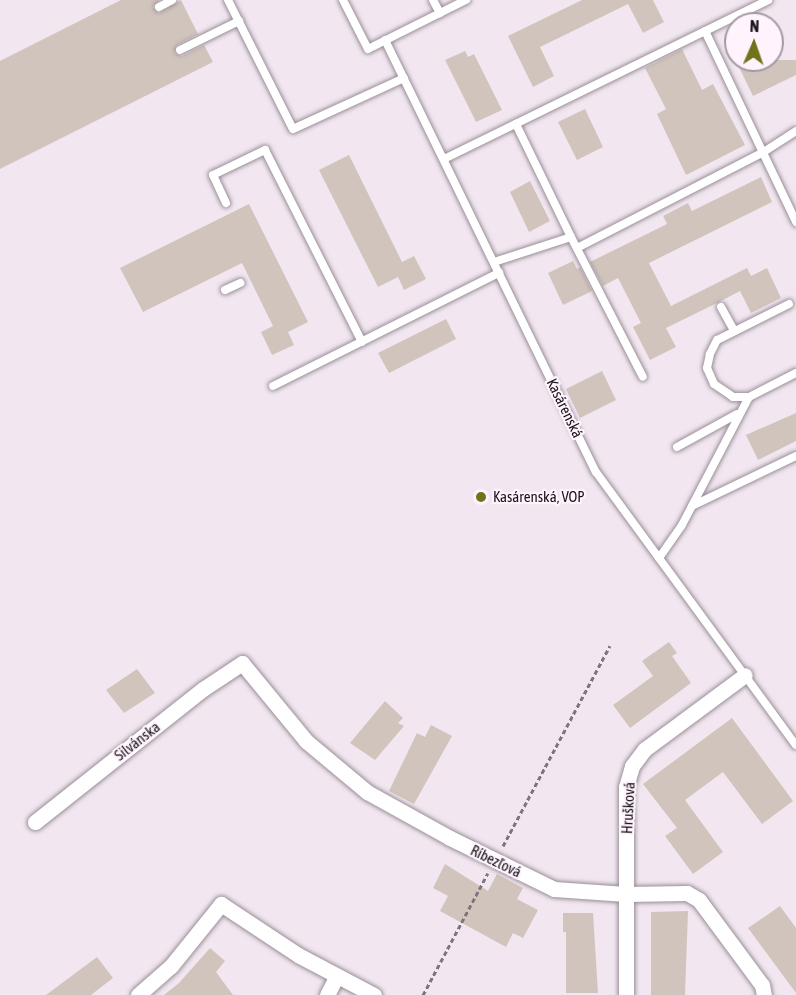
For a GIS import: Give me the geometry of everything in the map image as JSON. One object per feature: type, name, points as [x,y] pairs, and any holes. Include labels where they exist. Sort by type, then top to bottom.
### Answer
[{"type":"street","name":"Ríbezľová","points":[[242,663],[306,741],[367,792],[495,861],[554,889],[626,894],[687,893],[699,900],[762,985],[764,995]]},
{"type":"street","name":"Silvánska","points":[[35,822],[203,689],[242,663]]},
{"type":"street","name":"Hrušková","points":[[626,995],[626,787],[632,766],[645,748],[745,675]]},
{"type":"street","points":[[138,995],[171,966],[221,904],[336,977],[374,995]]},
{"type":"street","points":[[327,995],[336,977]]},
{"type":"lane","points":[[159,7],[172,0]]},
{"type":"lane","points":[[228,0],[293,129],[404,78]]},
{"type":"lane","points":[[343,0],[368,49],[466,0]]},
{"type":"lane","points":[[433,0],[440,13]]},
{"type":"lane","points":[[444,159],[768,0]]},
{"type":"lane","points":[[180,50],[239,21]]},
{"type":"lane","points":[[705,31],[796,222]]},
{"type":"lane","name":"Kasárenská","points":[[385,40],[597,472],[796,745]]},
{"type":"lane","points":[[516,124],[643,377]]},
{"type":"lane","points":[[577,248],[762,153],[796,131]]},
{"type":"lane","points":[[226,202],[213,175],[265,150],[362,342]]},
{"type":"lane","points":[[494,262],[571,237]]},
{"type":"lane","points":[[273,386],[499,273]]},
{"type":"lane","points":[[225,290],[240,283]]},
{"type":"lane","points":[[789,304],[717,340],[710,354],[707,368],[714,384],[734,397],[749,397],[796,373]]},
{"type":"lane","points":[[722,307],[734,330]]},
{"type":"lane","points":[[659,558],[692,506],[738,413],[749,397]]},
{"type":"lane","points":[[677,447],[738,413]]},
{"type":"lane","points":[[692,506],[796,456]]},
{"type":"path","points":[[423,995],[610,646]]},
{"type":"building","points":[[121,0],[159,0],[153,7],[159,13],[181,0],[198,34],[177,45],[175,53],[182,56],[204,45],[213,62],[0,169],[0,61]]},
{"type":"building","points":[[582,0],[653,0],[664,22],[643,33],[628,4],[540,47],[554,76],[533,87],[508,36]]},
{"type":"building","points":[[682,49],[702,90],[713,84],[745,145],[686,175],[657,114],[666,109],[645,68]]},
{"type":"building","points":[[465,51],[468,57],[474,54],[502,110],[476,122],[445,60]]},
{"type":"building","points":[[784,60],[796,60],[796,75],[753,96],[741,72],[784,72]]},
{"type":"building","points":[[585,109],[603,147],[577,160],[558,122]]},
{"type":"building","points":[[349,155],[402,262],[414,256],[426,279],[404,290],[398,277],[378,287],[319,170]]},
{"type":"building","points":[[761,177],[772,202],[649,263],[671,306],[747,268],[751,276],[767,268],[781,298],[751,313],[740,291],[666,328],[676,347],[650,360],[633,327],[641,323],[618,278],[603,286],[590,262],[667,224],[663,216],[688,203],[692,211]]},
{"type":"building","points":[[530,181],[550,221],[529,232],[510,192]]},
{"type":"building","points":[[249,204],[308,322],[288,332],[294,345],[272,355],[261,332],[273,326],[242,263],[143,312],[120,268]]},
{"type":"building","points":[[573,261],[577,269],[580,267],[592,291],[563,305],[548,273]]},
{"type":"building","points":[[446,319],[456,339],[389,373],[378,353]]},
{"type":"building","points":[[602,371],[616,400],[580,418],[566,389]]},
{"type":"building","points":[[796,413],[796,441],[758,460],[746,435]]},
{"type":"building","points":[[669,642],[677,653],[672,656],[691,683],[630,728],[613,705],[653,676],[642,661]]},
{"type":"building","points":[[137,669],[155,693],[124,713],[106,690]]},
{"type":"building","points":[[385,701],[403,718],[398,723],[404,726],[375,760],[350,743]]},
{"type":"building","points":[[732,718],[793,801],[762,824],[723,772],[685,800],[723,852],[693,874],[665,836],[677,828],[643,784]]},
{"type":"building","points":[[431,725],[452,736],[414,804],[389,791],[417,733],[425,737]]},
{"type":"building","points":[[445,864],[488,891],[497,874],[523,888],[517,899],[538,910],[523,938],[513,933],[506,947],[440,911],[448,896],[433,888]]},
{"type":"building","points":[[780,906],[796,928],[796,993],[748,928]]},
{"type":"building","points":[[688,911],[685,995],[651,995],[651,912]]},
{"type":"building","points":[[563,913],[593,913],[598,993],[566,993],[566,932],[563,932]]},
{"type":"building","points":[[210,948],[225,961],[216,972],[233,995],[164,995],[179,983]]},
{"type":"building","points":[[97,957],[113,978],[91,995],[46,995]]},
{"type":"place","name":"Kasárenská, VOP","points":[[481,497]]}]
